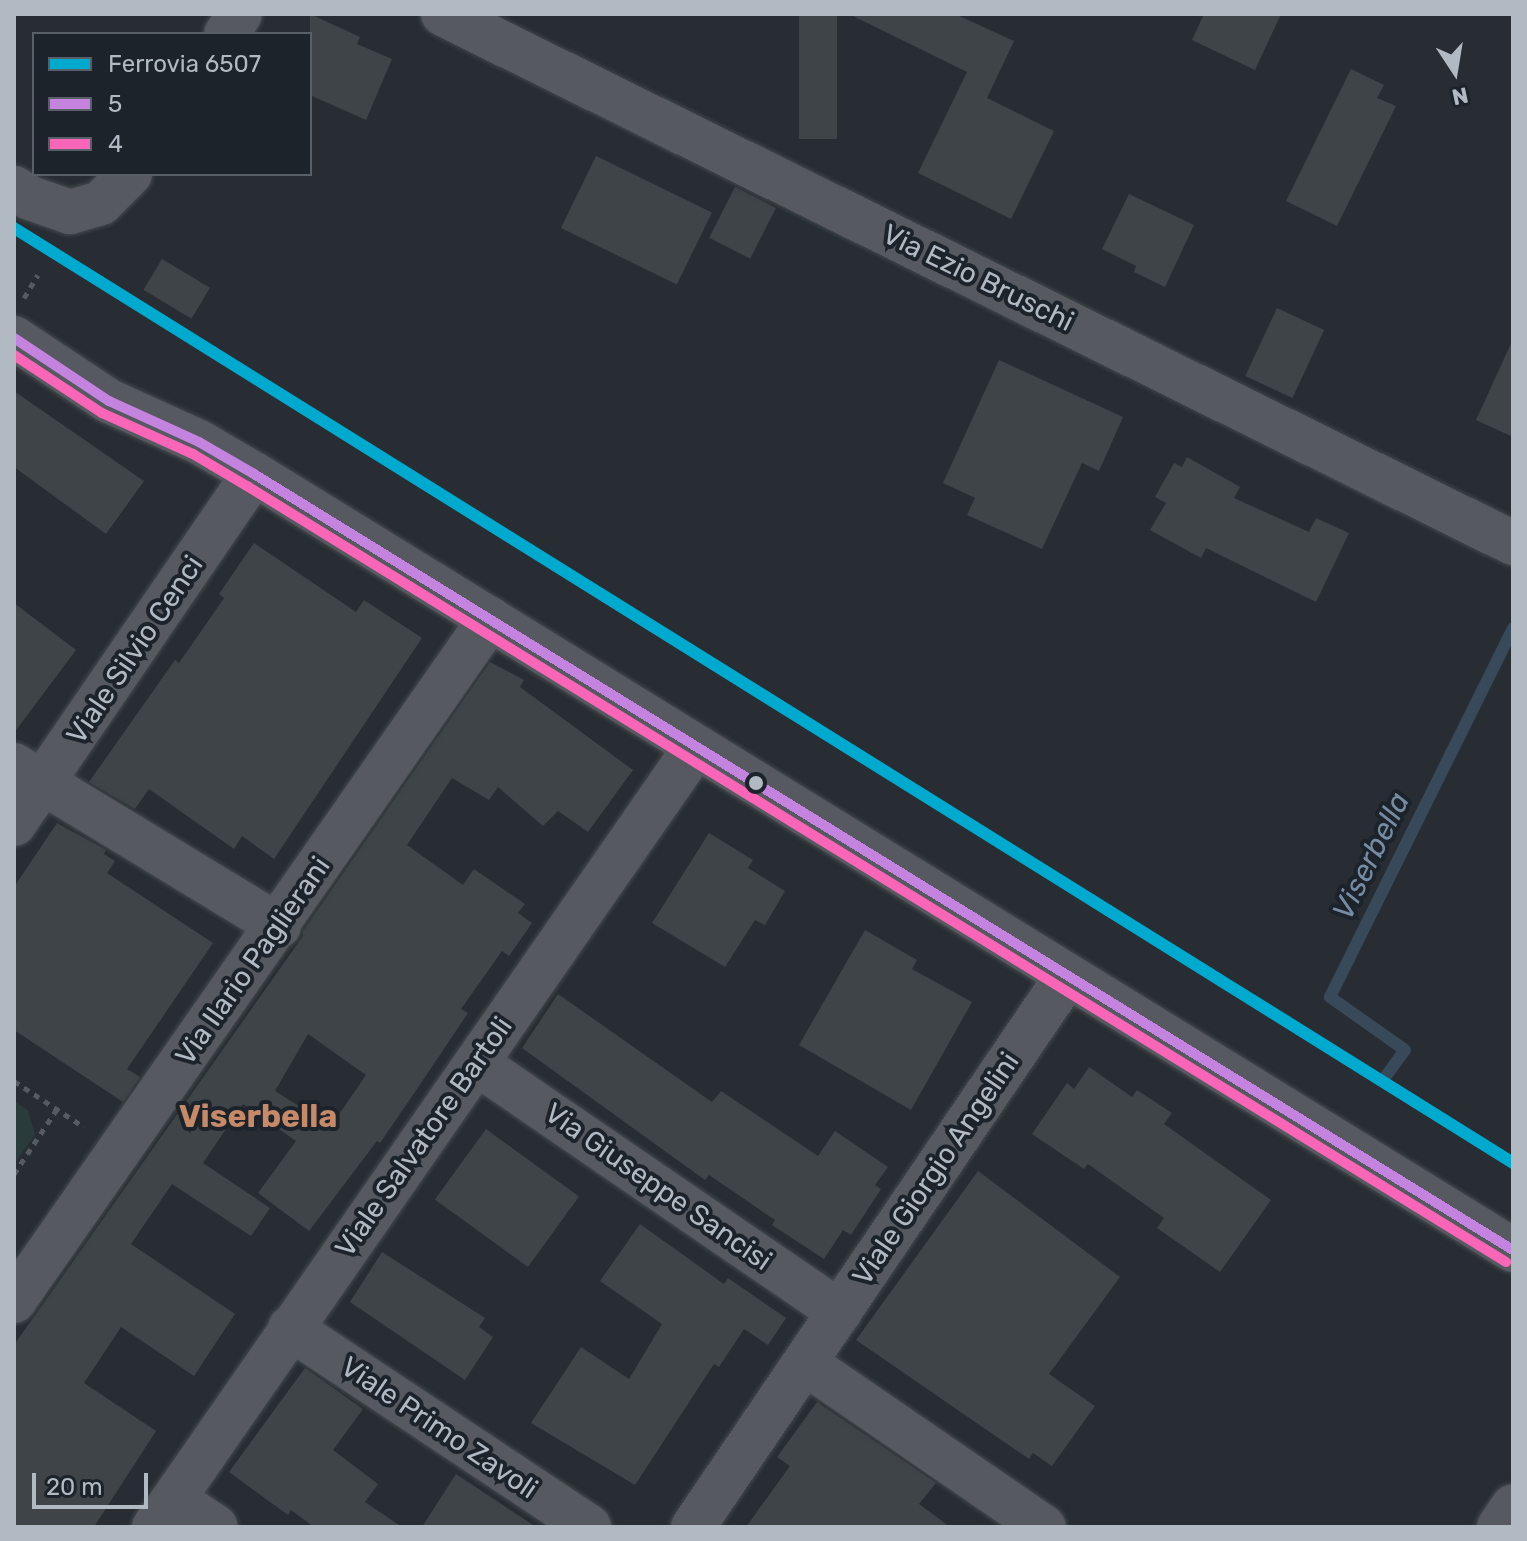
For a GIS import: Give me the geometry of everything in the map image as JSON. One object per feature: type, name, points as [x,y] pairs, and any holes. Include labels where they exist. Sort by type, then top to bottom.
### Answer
[{"type":"street","points":[[227,32],[240,14]]},
{"type":"street","name":"Via Ezio Bruschi","points":[[443,14],[1513,543]]},
{"type":"street","points":[[22,193],[70,212],[101,203],[128,176]]},
{"type":"street","points":[[18,320],[109,401],[199,442],[254,474],[1513,1250]]},
{"type":"street","name":"Viale Silvio Cenci","points":[[14,824],[29,774],[254,474]]},
{"type":"street","name":"Via Ilario Paglierani","points":[[14,1301],[279,926],[490,619]]},
{"type":"street","name":"Viale Salvatore Bartoli","points":[[164,1513],[695,748]]},
{"type":"street","points":[[29,774],[279,926]]},
{"type":"street","name":"Viale Giorgio Angelini","points":[[693,1527],[1067,976]]},
{"type":"street","name":"Via Giuseppe Sancisi","points":[[476,1063],[840,1312]]},
{"type":"street","name":"Viale Primo Zavoli","points":[[290,1328],[589,1527]]},
{"type":"street","points":[[805,1363],[1044,1527]]},
{"type":"street","points":[[1499,1527],[1513,1506]]},
{"type":"street","points":[[164,1513],[216,1527]]},
{"type":"path","points":[[18,320],[38,275]]},
{"type":"path","points":[[14,1081],[119,1150]]},
{"type":"path","points":[[14,1174],[57,1109]]},
{"type":"shaded area","points":[[14,1101],[28,1110],[35,1135],[14,1164]]},
{"type":"building","points":[[310,14],[360,37],[357,44],[392,59],[366,120],[312,96]]},
{"type":"building","points":[[799,14],[837,14],[837,139],[799,139]]},
{"type":"building","points":[[849,14],[955,14],[1014,41],[987,98],[1054,131],[1011,219],[918,173],[967,72]]},
{"type":"building","points":[[1204,14],[1281,14],[1255,70],[1192,40]]},
{"type":"building","points":[[1351,69],[1384,85],[1377,98],[1396,106],[1337,226],[1286,201]]},
{"type":"building","points":[[596,156],[712,213],[677,284],[561,228]]},
{"type":"building","points":[[735,187],[776,208],[750,259],[709,238]]},
{"type":"building","points":[[1129,194],[1194,225],[1165,287],[1134,272],[1136,266],[1102,249]]},
{"type":"building","points":[[162,259],[210,288],[191,319],[143,290]]},
{"type":"building","points":[[1277,308],[1324,330],[1292,398],[1245,376]]},
{"type":"building","points":[[1513,339],[1513,437],[1476,420]]},
{"type":"building","points":[[999,360],[1123,417],[1099,471],[1082,463],[1042,549],[967,515],[975,498],[943,483]]},
{"type":"building","points":[[14,391],[144,481],[106,534],[14,467]]},
{"type":"building","points":[[1187,457],[1240,487],[1234,498],[1309,532],[1316,518],[1349,533],[1316,602],[1206,548],[1201,558],[1150,530],[1166,503],[1155,497],[1174,463],[1182,467]]},
{"type":"building","points":[[254,543],[356,612],[364,600],[422,638],[274,859],[242,836],[234,849],[149,789],[135,809],[89,782],[175,660],[179,663],[224,598],[219,594]]},
{"type":"building","points":[[14,603],[76,650],[14,733]]},
{"type":"building","points":[[490,662],[524,680],[520,687],[633,770],[588,832],[558,811],[543,826],[498,787],[489,800],[452,778],[407,845],[463,885],[474,869],[525,904],[518,913],[532,923],[509,956],[502,951],[461,1009],[468,1013],[380,1143],[377,1141],[309,1231],[258,1193],[296,1141],[243,1104],[203,1163],[270,1208],[251,1236],[172,1184],[131,1244],[235,1314],[194,1376],[121,1327],[84,1383],[156,1431],[94,1527],[14,1527],[14,1345],[303,936],[303,931]],"holes":[[[308,1034],[366,1075],[331,1126],[275,1091]]]},
{"type":"building","points":[[57,823],[106,850],[104,854],[115,861],[107,873],[213,943],[127,1069],[140,1077],[123,1102],[14,1030],[14,887]]},
{"type":"building","points":[[709,833],[753,860],[748,868],[785,891],[765,925],[755,920],[725,967],[652,923]]},
{"type":"building","points":[[865,930],[917,960],[912,969],[972,1002],[911,1110],[799,1045]]},
{"type":"building","points":[[558,994],[712,1102],[721,1091],[818,1156],[835,1131],[888,1167],[875,1185],[881,1189],[851,1235],[843,1230],[824,1259],[772,1225],[775,1220],[709,1175],[705,1180],[522,1048]]},
{"type":"building","points":[[1089,1067],[1132,1097],[1137,1090],[1172,1113],[1164,1124],[1271,1200],[1220,1272],[1157,1228],[1164,1218],[1088,1164],[1084,1169],[1032,1134],[1067,1083],[1074,1089]]},
{"type":"building","points":[[486,1129],[579,1197],[528,1267],[435,1199]]},
{"type":"building","points":[[978,1171],[1120,1277],[1049,1374],[1095,1406],[1052,1466],[1033,1453],[1029,1459],[856,1340]]},
{"type":"building","points":[[640,1224],[724,1284],[728,1278],[786,1318],[768,1345],[744,1329],[719,1367],[714,1364],[635,1485],[531,1423],[581,1347],[629,1379],[662,1324],[600,1281]]},
{"type":"building","points":[[382,1252],[485,1318],[479,1327],[493,1337],[465,1380],[350,1302]]},
{"type":"building","points":[[305,1368],[363,1409],[333,1450],[378,1484],[365,1502],[402,1527],[314,1527],[291,1510],[288,1515],[229,1472]]},
{"type":"building","points":[[817,1402],[936,1483],[919,1504],[950,1527],[746,1527],[790,1466],[777,1457]]},
{"type":"building","points":[[456,1474],[536,1527],[422,1527]]},
{"type":"waterway","name":"Viserbella","points":[[1386,1076],[1405,1050],[1330,997],[1513,628]]},
{"type":"rail line","name":"6507","points":[[14,228],[1513,1163]]},
{"type":"transit line","name":"5","points":[[14,338],[109,401],[199,442],[254,474],[1513,1250]]},
{"type":"transit line","name":"4","points":[[14,355],[102,413],[193,454],[247,486],[1506,1262]]},
{"type":"district","name":"Viserbella","points":[[258,1116]]}]
